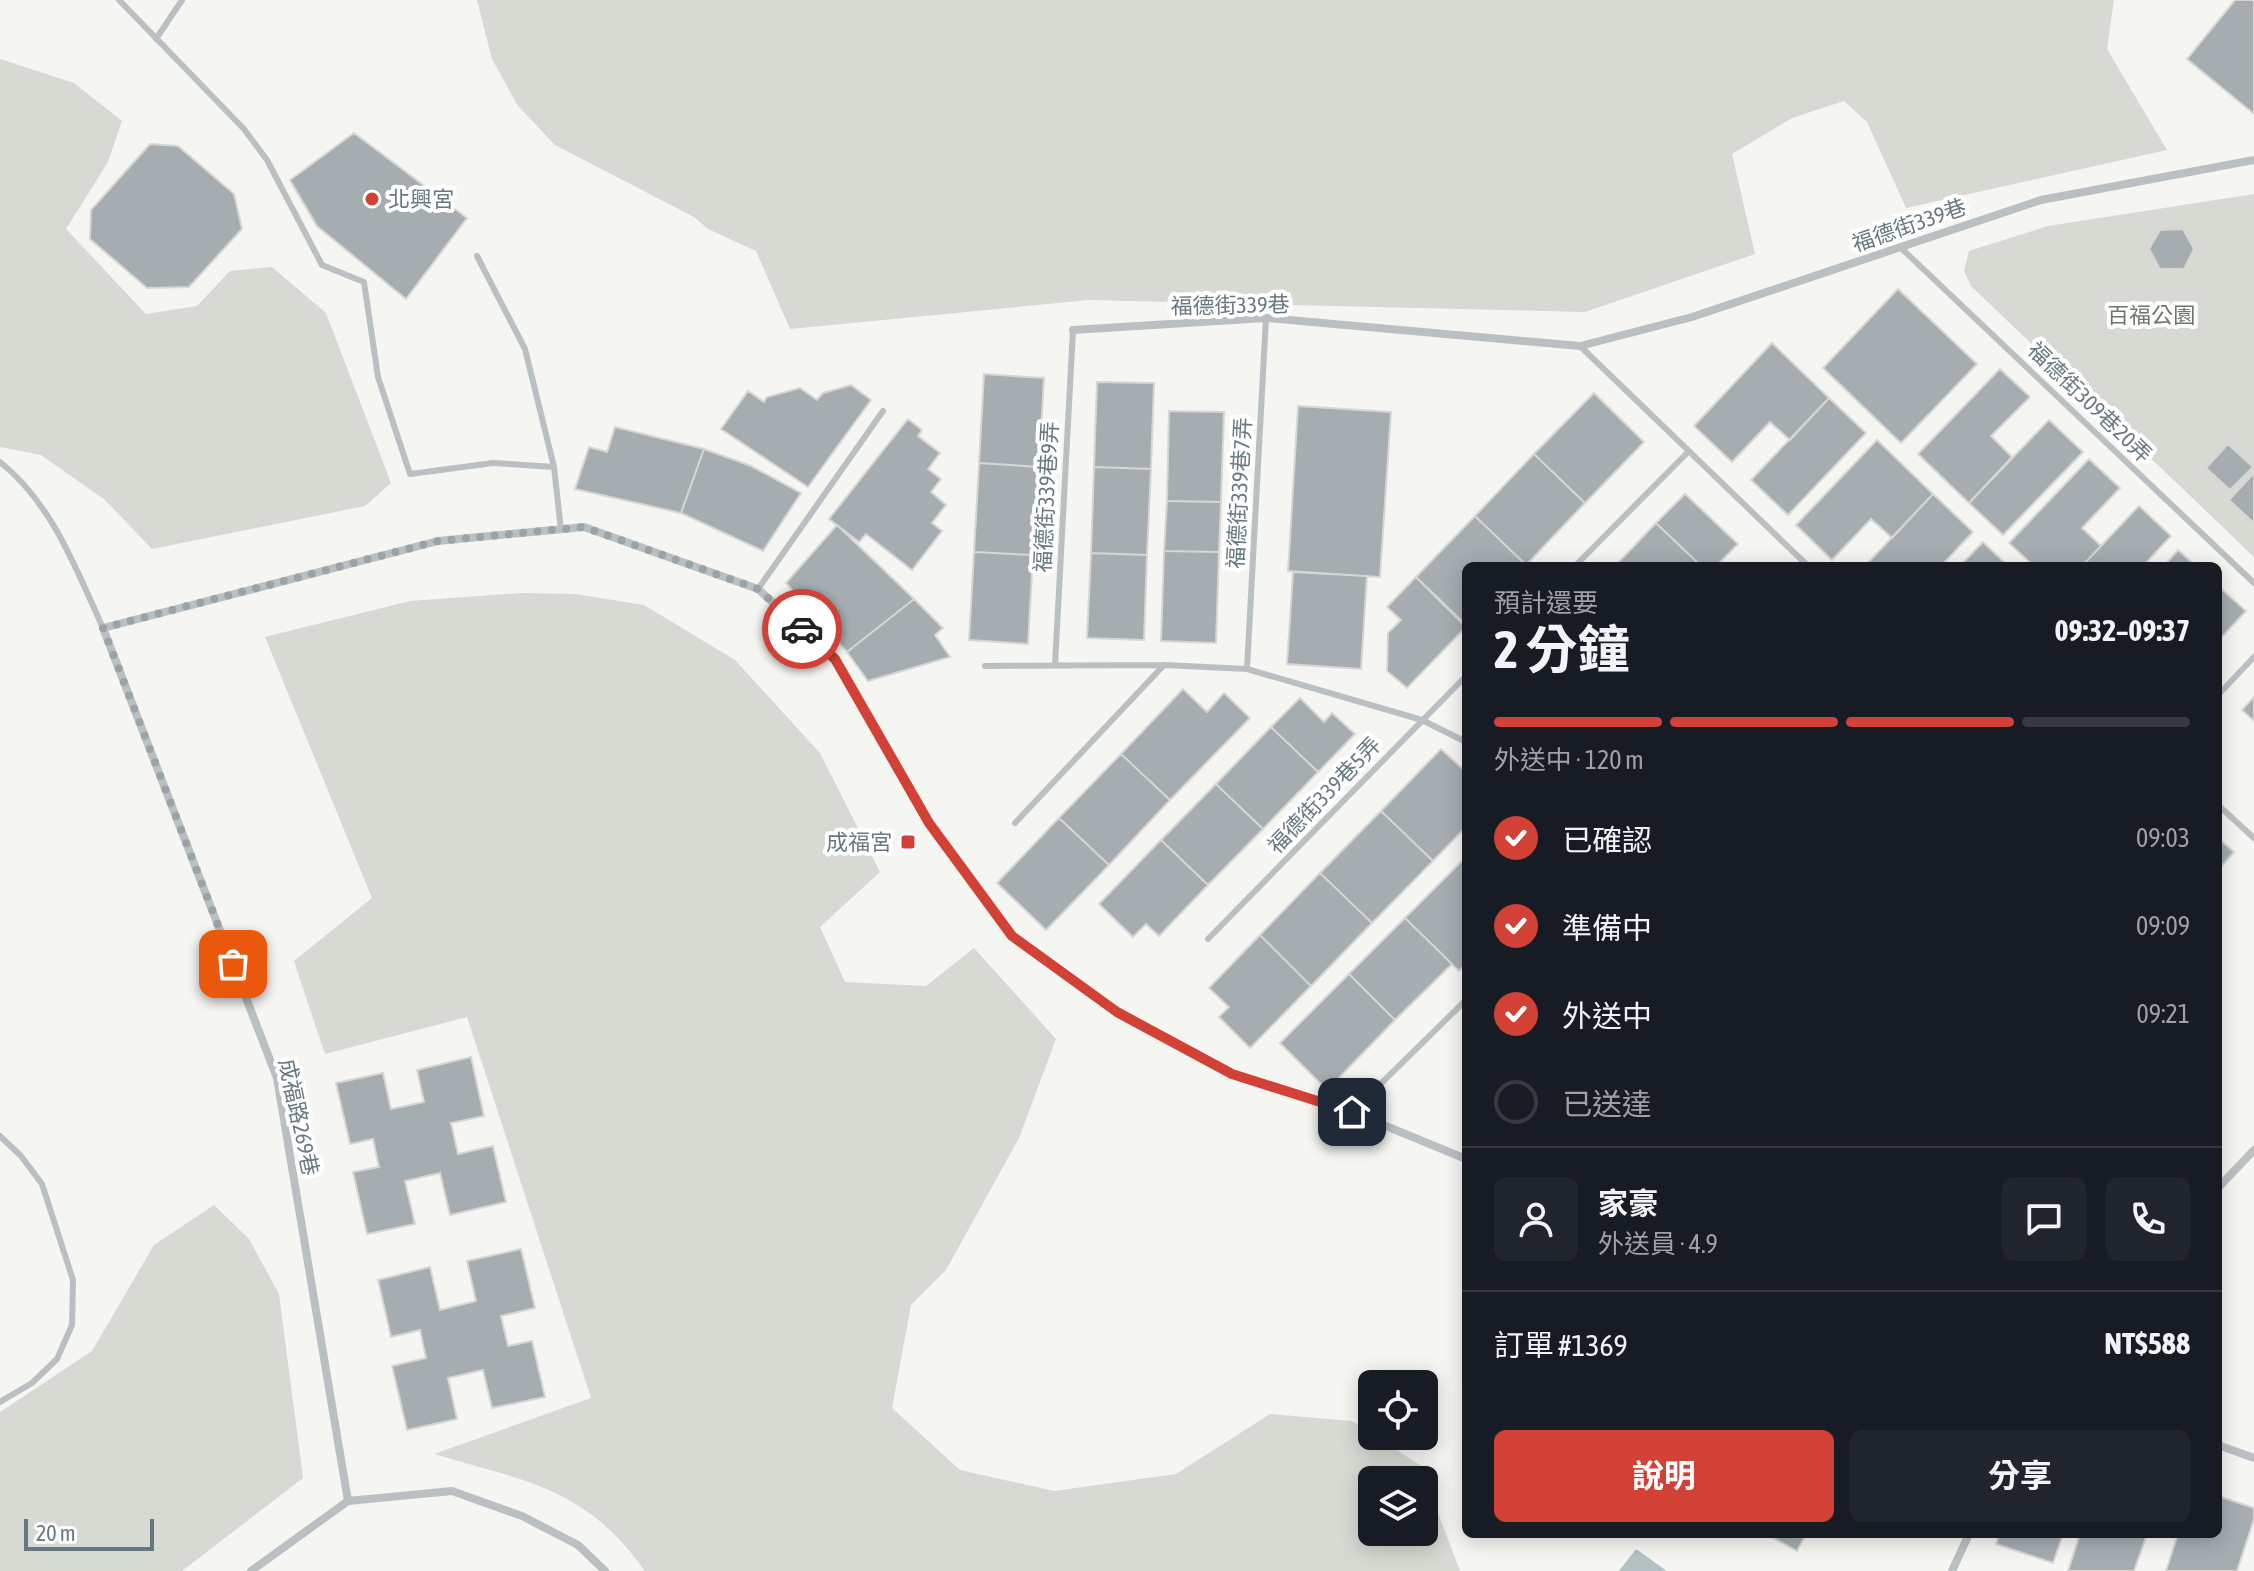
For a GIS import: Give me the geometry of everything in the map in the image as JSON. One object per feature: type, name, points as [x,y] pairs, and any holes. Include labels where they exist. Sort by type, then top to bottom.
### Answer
[{"type":"street","name":"福德街339巷","points":[[1073,330],[1266,318],[1580,346],[1692,317],[2041,200],[2254,160]]},
{"type":"street","points":[[103,628],[438,541],[584,527],[758,589],[835,659],[929,823],[1012,936],[1117,1012],[1232,1074],[1352,1112],[1462,1157]]},
{"type":"street","name":"成福路269巷","points":[[103,628],[277,1078],[348,1501]]},
{"type":"street","points":[[2222,1184],[2254,1150]]},
{"type":"street","points":[[2222,1446],[2254,1458]]},
{"type":"street","points":[[251,1571],[348,1501],[452,1491],[522,1516],[550,1530],[578,1545],[605,1571]]},
{"type":"street","points":[[1952,1571],[1967,1538]]},
{"type":"lane","points":[[119,0],[244,129],[267,160],[322,265],[364,282],[378,377],[410,474],[493,463],[554,467]]},
{"type":"lane","points":[[156,39],[182,0]]},
{"type":"lane","name":"福德街309巷20弄","points":[[1900,247],[2254,583]]},
{"type":"lane","points":[[477,256],[525,349],[541,403],[554,467],[561,530]]},
{"type":"lane","name":"福德街339巷7弄","points":[[1247,669],[1266,318]]},
{"type":"lane","name":"福德街339巷9弄","points":[[1055,665],[1073,330]]},
{"type":"lane","points":[[1580,346],[1804,562]]},
{"type":"lane","points":[[758,589],[883,411]]},
{"type":"lane","points":[[1579,562],[1689,451]]},
{"type":"lane","name":"成福路269巷","points":[[0,462],[12,472],[60,533],[103,628]]},
{"type":"lane","points":[[2222,691],[2254,657]]},
{"type":"lane","points":[[1015,823],[1164,665]]},
{"type":"lane","points":[[985,666],[1164,665],[1247,669],[1422,720],[1462,740]]},
{"type":"lane","name":"福德街339巷5弄","points":[[1208,939],[1462,680]]},
{"type":"lane","points":[[2222,809],[2254,838]]},
{"type":"lane","points":[[1352,1112],[1462,1004]]},
{"type":"lane","points":[[0,1136],[42,1184],[73,1280],[72,1325],[57,1359],[32,1383],[0,1402]]},
{"type":"green space","points":[[477,0],[2114,0],[2107,49],[2167,150],[1906,208],[1867,122],[1844,101],[1792,118],[1732,154],[1755,254],[1585,312],[1089,300],[790,329],[756,251],[708,229],[694,217],[555,145],[518,106],[492,59]]},
{"type":"green space","points":[[0,59],[74,83],[122,121],[108,162],[66,229],[146,314],[197,306],[230,271],[272,267],[326,313],[391,483],[365,506],[152,549],[105,500],[41,455],[0,447]]},
{"type":"green space","name":"百福公園","points":[[2254,194],[2254,557],[1971,286],[1964,271],[1969,251],[2048,226]]},
{"type":"green space","points":[[522,593],[575,594],[644,605],[735,660],[820,753],[880,872],[820,927],[845,982],[926,986],[974,948],[1056,1039],[1019,1138],[946,1270],[911,1305],[892,1408],[960,1470],[1054,1491],[1176,1474],[1270,1414],[1352,1421],[1358,1425],[1358,1450],[1397,1450],[1420,1466],[1358,1466],[1358,1546],[1438,1546],[1438,1513],[1460,1571],[645,1571],[623,1543],[576,1504],[526,1481],[434,1454],[591,1398],[467,1017],[325,1054],[294,961],[372,898],[265,637],[410,601]]},
{"type":"green space","points":[[214,1205],[249,1239],[279,1294],[303,1478],[182,1571],[0,1571],[0,1412],[92,1351],[154,1245]]},
{"type":"shaded area","points":[[1636,1549],[1664,1569],[1666,1571],[1619,1571]]},
{"type":"building","points":[[2235,0],[2254,0],[2254,114],[2187,59]]},
{"type":"building","name":"北興宮","points":[[354,133],[467,218],[406,299],[317,226],[290,180]]},
{"type":"building","points":[[150,144],[178,146],[234,194],[242,229],[189,287],[147,288],[90,239],[91,210]]},
{"type":"building","points":[[2183,229],[2194,249],[2184,269],[2160,269],[2149,249],[2160,230]]},
{"type":"building","points":[[1898,289],[1977,364],[1901,443],[1823,368]]},
{"type":"building","points":[[1772,343],[1829,398],[1790,440],[1770,422],[1732,462],[1694,426]]},
{"type":"building","points":[[2000,369],[2030,397],[1991,436],[2012,457],[1969,503],[1918,454]]},
{"type":"building","points":[[984,374],[1044,378],[1039,467],[979,463]]},
{"type":"building","points":[[1097,382],[1154,383],[1151,469],[1094,467]]},
{"type":"building","points":[[851,385],[871,400],[808,487],[721,429],[748,391],[764,402],[767,397],[800,388],[817,400],[823,393]]},
{"type":"building","points":[[1594,393],[1644,442],[1585,503],[1534,454]]},
{"type":"building","points":[[1829,398],[1866,433],[1788,515],[1751,480]]},
{"type":"building","points":[[1298,406],[1391,412],[1380,577],[1288,571]]},
{"type":"building","points":[[1169,411],[1224,412],[1221,502],[1167,501]]},
{"type":"building","points":[[908,419],[922,430],[918,436],[940,453],[928,469],[941,479],[931,492],[946,505],[932,523],[942,531],[912,570],[866,534],[859,542],[829,519]]},
{"type":"building","points":[[2049,420],[2083,452],[2003,535],[1969,503]]},
{"type":"building","points":[[615,427],[704,449],[681,513],[575,489],[589,447],[607,452]]},
{"type":"building","points":[[1877,440],[1933,494],[1892,538],[1871,519],[1832,560],[1796,525]]},
{"type":"building","points":[[2228,444],[2253,467],[2230,490],[2206,468]]},
{"type":"building","points":[[704,449],[751,466],[801,493],[763,551],[681,513]]},
{"type":"building","points":[[1534,454],[1585,503],[1529,562],[1523,562],[1475,516]]},
{"type":"building","points":[[2089,459],[2120,488],[2082,528],[2101,546],[2086,562],[2030,562],[2009,543]]},
{"type":"building","points":[[979,463],[1039,467],[1033,555],[974,552]]},
{"type":"building","points":[[1094,467],[1151,469],[1147,555],[1091,553]]},
{"type":"building","points":[[2254,473],[2254,523],[2229,500]]},
{"type":"building","points":[[1685,494],[1738,544],[1720,562],[1697,562],[1656,523]]},
{"type":"building","points":[[1933,494],[1973,532],[1945,562],[1869,562]]},
{"type":"building","points":[[1167,501],[1221,502],[1219,552],[1164,551]]},
{"type":"building","points":[[2139,506],[2171,536],[2147,562],[2086,562]]},
{"type":"building","points":[[1475,516],[1523,562],[1462,562],[1462,621],[1416,577]]},
{"type":"building","points":[[1656,523],[1697,562],[1619,562]]},
{"type":"building","points":[[837,525],[914,599],[847,652],[786,583]]},
{"type":"building","points":[[1983,542],[2004,562],[1964,562]]},
{"type":"building","points":[[2178,550],[2192,562],[2168,562]]},
{"type":"building","points":[[1164,551],[1219,552],[1216,643],[1161,641]]},
{"type":"building","points":[[974,552],[1033,555],[1028,644],[969,640]]},
{"type":"building","points":[[1091,553],[1147,555],[1144,640],[1087,638]]},
{"type":"building","points":[[1293,572],[1367,576],[1361,669],[1287,664]]},
{"type":"building","points":[[1416,577],[1462,623],[1462,631],[1407,688],[1387,671],[1388,633],[1401,620],[1387,607]]},
{"type":"building","points":[[2222,590],[2246,611],[2222,637]]},
{"type":"building","points":[[914,599],[943,628],[935,635],[950,657],[868,681],[847,652]]},
{"type":"building","points":[[1183,689],[1207,712],[1224,693],[1250,718],[1170,800],[1121,754]]},
{"type":"building","points":[[2254,697],[2254,721],[2242,710]]},
{"type":"building","points":[[1300,698],[1324,722],[1332,713],[1355,734],[1318,772],[1271,727]]},
{"type":"building","points":[[1271,727],[1318,772],[1263,829],[1216,784]]},
{"type":"building","points":[[1441,749],[1462,768],[1462,831],[1433,861],[1381,811]]},
{"type":"building","points":[[1121,754],[1170,800],[1109,865],[1059,818]]},
{"type":"building","points":[[1216,784],[1263,829],[1208,885],[1161,840]]},
{"type":"building","points":[[1381,811],[1433,861],[1372,923],[1320,873]]},
{"type":"building","points":[[1059,818],[1109,865],[1046,930],[997,883]]},
{"type":"building","points":[[1161,840],[1208,885],[1159,936],[1146,924],[1133,937],[1099,904]]},
{"type":"building","points":[[2222,842],[2234,852],[2222,866]]},
{"type":"building","points":[[1462,861],[1462,968],[1459,971],[1405,918]]},
{"type":"building","points":[[1320,873],[1372,923],[1311,986],[1260,935]]},
{"type":"building","points":[[1405,918],[1452,964],[1395,1020],[1349,974]]},
{"type":"building","points":[[1260,935],[1311,986],[1250,1048],[1219,1017],[1229,1007],[1209,988]]},
{"type":"building","points":[[1349,974],[1395,1020],[1327,1090],[1280,1043]]},
{"type":"building","points":[[471,1057],[484,1116],[451,1123],[458,1154],[493,1146],[506,1202],[450,1215],[440,1173],[405,1181],[415,1224],[367,1234],[353,1172],[379,1167],[373,1139],[350,1144],[336,1083],[383,1073],[391,1109],[424,1102],[417,1070]]},
{"type":"building","points":[[521,1249],[535,1308],[501,1316],[508,1346],[532,1341],[545,1397],[492,1408],[483,1370],[448,1378],[457,1419],[407,1430],[392,1366],[426,1358],[420,1330],[391,1337],[378,1280],[430,1267],[440,1310],[476,1301],[467,1261]]},
{"type":"building","points":[[2222,1497],[2254,1508],[2254,1519],[2237,1571],[2166,1571],[2177,1538],[2222,1538]]},
{"type":"building","points":[[1773,1538],[1804,1538],[1797,1551]]},
{"type":"building","points":[[1998,1538],[2062,1538],[2053,1563],[1996,1544]]},
{"type":"building","points":[[2079,1538],[2146,1538],[2134,1571],[2068,1571]]},
{"type":"way so far","points":[[233,964],[103,628],[438,541],[584,527],[758,589],[802,629]]},
{"type":"place","name":"北興宮","points":[[372,199]]},
{"type":"place","name":"成福宮","points":[[908,842]]},
{"type":"route","points":[[802,629],[835,659],[929,823],[1012,936],[1117,1012],[1232,1074],[1352,1112]]}]
